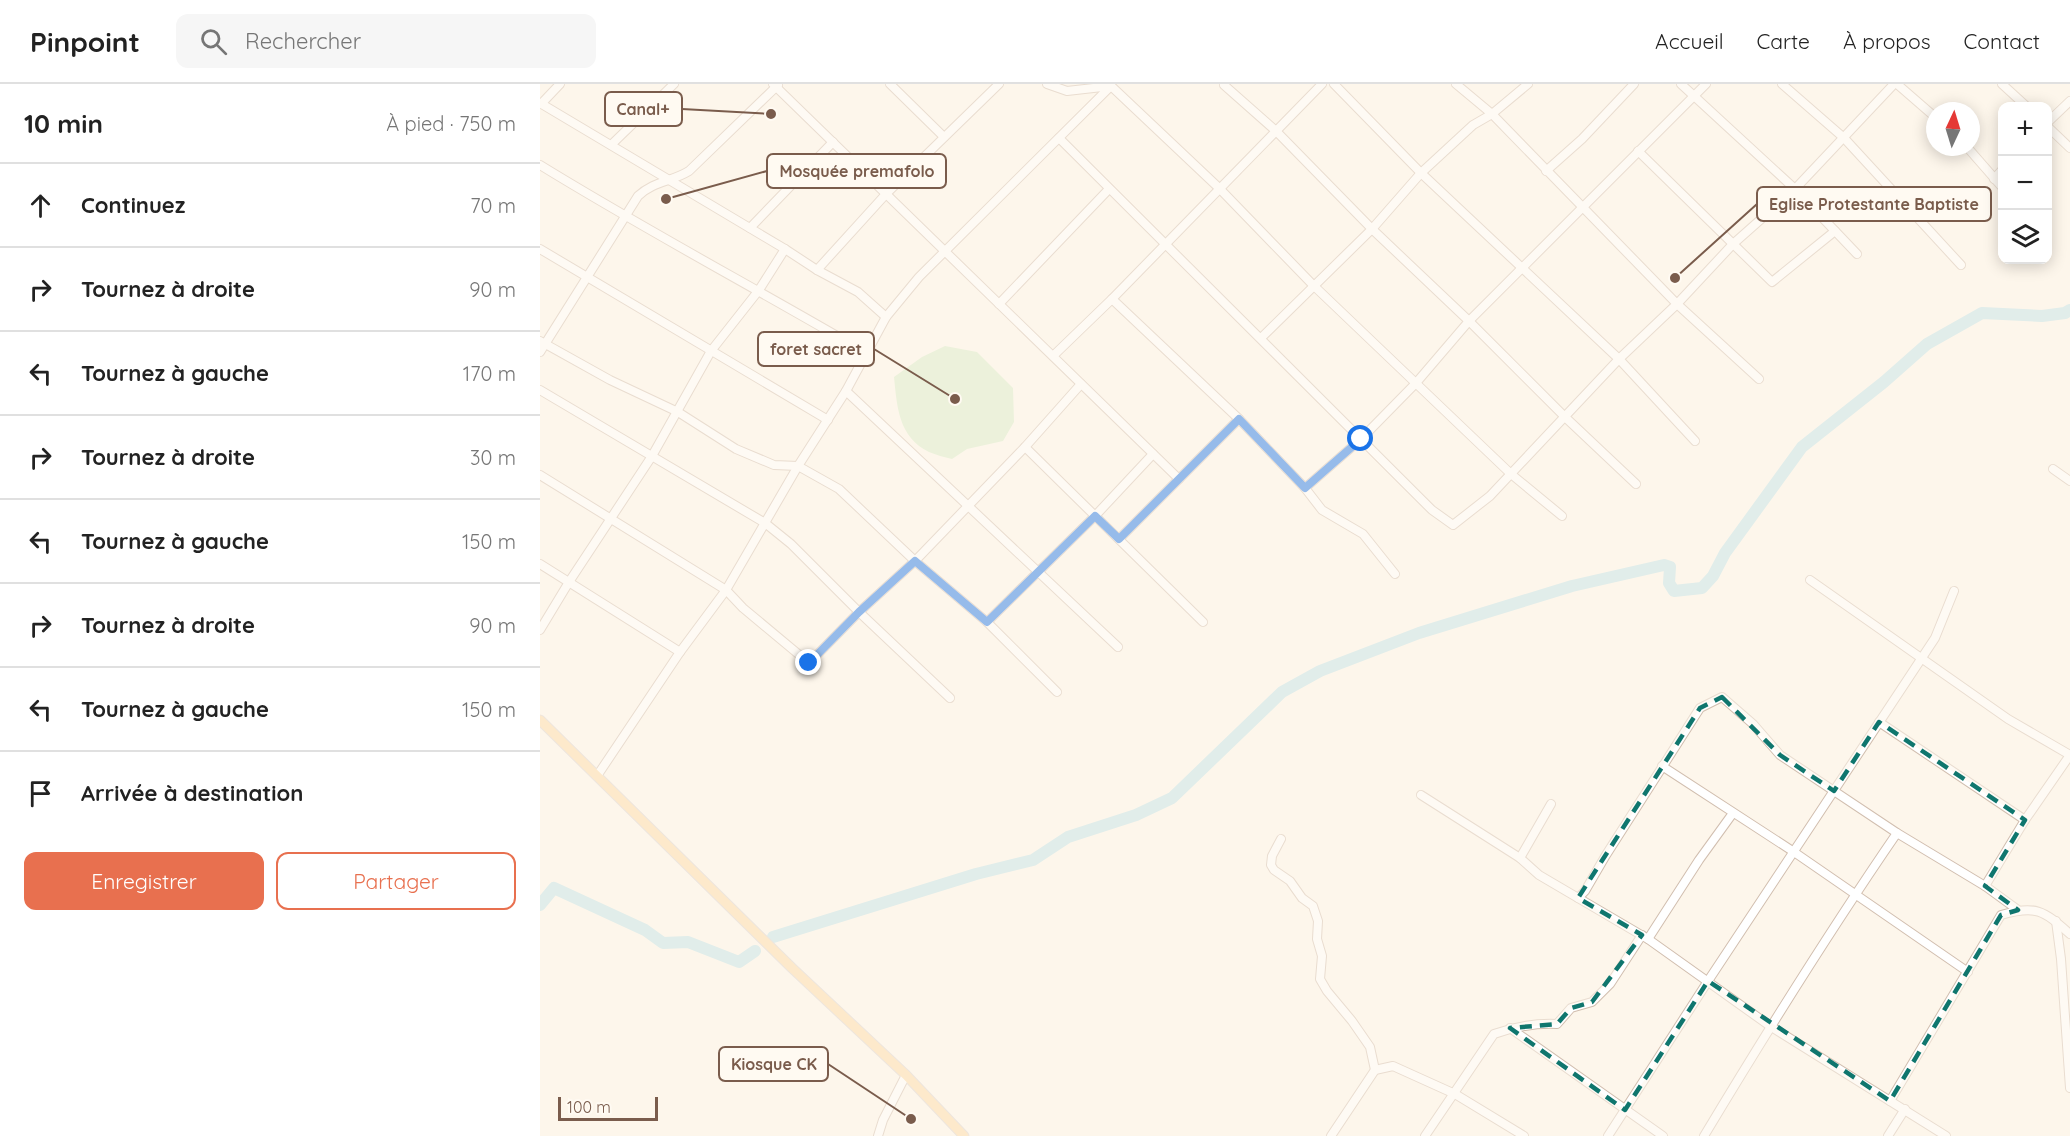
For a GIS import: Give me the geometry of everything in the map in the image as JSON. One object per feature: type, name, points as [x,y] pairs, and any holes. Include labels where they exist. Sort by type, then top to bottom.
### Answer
[{"type":"main road","points":[[540,720],[792,968],[906,1075],[964,1136]]},
{"type":"street","points":[[560,84],[540,104],[817,270],[858,292],[886,317]]},
{"type":"street","points":[[611,146],[674,84]]},
{"type":"street","points":[[890,84],[944,137]]},
{"type":"street","points":[[1047,84],[1067,91],[1110,85]]},
{"type":"street","points":[[1053,356],[1112,299],[1322,84]]},
{"type":"street","points":[[1335,84],[1421,173],[1619,359],[1695,441]]},
{"type":"street","points":[[1456,84],[1492,114],[1677,304],[1758,379]]},
{"type":"street","points":[[1261,338],[1372,229],[1421,173],[1473,125],[1492,114],[1528,84]]},
{"type":"street","points":[[1546,171],[1582,139],[1634,84]]},
{"type":"street","points":[[1681,84],[1795,189],[1857,254]]},
{"type":"street","points":[[1305,488],[1361,439],[1416,383],[1469,321],[1706,84]]},
{"type":"street","points":[[1782,84],[1844,138],[1961,265]]},
{"type":"street","points":[[1059,138],[1432,510],[1452,525],[1490,496],[1619,359],[1677,304],[1733,244],[1795,189],[1895,84],[1926,110]]},
{"type":"street","points":[[2002,84],[2022,102]]},
{"type":"street","points":[[540,352],[542,342],[638,196],[648,187],[680,177],[689,171],[776,85],[1179,479]]},
{"type":"street","points":[[817,270],[886,194],[996,85]]},
{"type":"street","points":[[597,776],[680,652],[726,590],[798,466],[846,391],[886,317],[919,277],[1110,85]]},
{"type":"street","points":[[1110,85],[1219,188],[1313,285],[1511,474],[1562,516]]},
{"type":"street","points":[[1224,85],[1276,131],[1372,229],[1636,484]]},
{"type":"street","points":[[2052,118],[2070,101]]},
{"type":"street","points":[[2052,131],[2070,148]]},
{"type":"street","points":[[750,228],[833,142]]},
{"type":"street","points":[[1638,151],[1772,282],[1835,231]]},
{"type":"street","points":[[1975,156],[1998,183]]},
{"type":"street","points":[[540,165],[624,216],[759,290],[867,354]]},
{"type":"street","points":[[1994,179],[1998,174]]},
{"type":"street","points":[[999,304],[1109,189]]},
{"type":"street","points":[[540,249],[828,420]]},
{"type":"street","points":[[540,630],[652,456],[711,351],[759,290],[785,249]]},
{"type":"street","points":[[1112,299],[1239,419],[1305,488],[1322,510],[1363,534],[1395,574]]},
{"type":"street","points":[[542,342],[610,380],[678,412],[736,449],[774,465],[798,466],[839,489],[915,561],[987,622],[1057,692]]},
{"type":"street","points":[[540,475],[726,590],[743,608],[809,663],[859,612],[915,561],[1025,447],[1081,384]]},
{"type":"street","points":[[540,390],[765,523],[791,544],[950,698]]},
{"type":"street","points":[[846,391],[1118,647]]},
{"type":"street","points":[[1119,539],[1239,419]]},
{"type":"street","points":[[1025,447],[1203,622]]},
{"type":"street","points":[[987,622],[1039,573],[1153,454]]},
{"type":"street","points":[[2053,469],[2070,481]]},
{"type":"street","points":[[540,564],[680,652]]},
{"type":"street","points":[[1810,580],[2008,719],[2070,755],[2025,820],[1985,886]]},
{"type":"street","points":[[1608,1136],[1935,638],[1954,591]]},
{"type":"street","points":[[1578,898],[1585,891],[1700,708],[1722,697],[1753,724],[1780,755],[1897,833],[1985,886],[2018,910]]},
{"type":"street","points":[[1879,722],[2025,820]]},
{"type":"street","points":[[1662,766],[1794,852],[1968,972]]},
{"type":"street","points":[[1421,795],[1520,858],[1539,875],[1645,937],[1770,1026],[1946,1136]]},
{"type":"street","points":[[1520,858],[1551,804]]},
{"type":"street","points":[[1425,1136],[1494,1034],[1510,1028],[1542,1023],[1557,1024],[1571,1008],[1592,1002],[1610,984],[1733,813]]},
{"type":"street","points":[[1704,1136],[1770,1026],[1897,833]]},
{"type":"street","points":[[1281,839],[1272,856],[1271,864],[1274,870],[1290,881],[1302,898],[1313,906],[1318,921],[1317,939],[1322,956],[1320,979],[1370,1047],[1375,1070]]},
{"type":"street","points":[[1890,1101],[2001,915],[2029,909],[2048,915],[2070,934]]},
{"type":"street","points":[[2056,921],[2061,959],[2070,1088]]},
{"type":"street","points":[[1510,1028],[1663,1136]]},
{"type":"street","points":[[1330,1136],[1375,1070],[1393,1066],[1455,1094],[1524,1136]]},
{"type":"street","points":[[878,1136],[883,1120],[906,1075]]},
{"type":"street","points":[[1888,1136],[1905,1110]]},
{"type":"highlighted area","points":[[1722,697],[1780,755],[1834,791],[1879,722],[2025,820],[1985,886],[2018,910],[2001,915],[1890,1101],[1708,981],[1625,1110],[1510,1028],[1557,1024],[1571,1008],[1592,1002],[1642,935],[1578,898],[1700,708]]},
{"type":"green space","points":[[945,346],[977,352],[1013,388],[1014,422],[1003,441],[967,449],[952,459],[929,452],[911,438],[898,410],[894,377],[922,357]]},
{"type":"waterway","points":[[773,937],[976,874],[1033,860],[1068,837],[1136,815],[1172,798],[1282,692],[1320,671],[1419,633],[1572,586],[1664,565],[1670,567],[1669,583],[1674,591],[1702,588],[1713,576],[1725,553],[1802,447],[1884,382],[1927,344],[1982,313],[2042,316],[2065,313],[2070,310]]},
{"type":"waterway","points":[[540,905],[554,888],[645,930],[663,943],[688,942],[739,962],[755,951]]},
{"type":"place","name":"Canal+","points":[[771,114]]},
{"type":"place","name":"Mosquée premafolo","points":[[666,199]]},
{"type":"place","name":"Eglise Protestante Baptiste","points":[[1675,278]]},
{"type":"place","name":"foret sacret","points":[[955,399]]},
{"type":"place","name":"Kiosque CK","points":[[911,1119]]},
{"type":"route","points":[[809,663],[859,612],[915,561],[987,622],[1095,516],[1119,539],[1239,419],[1305,488],[1361,439]]}]
